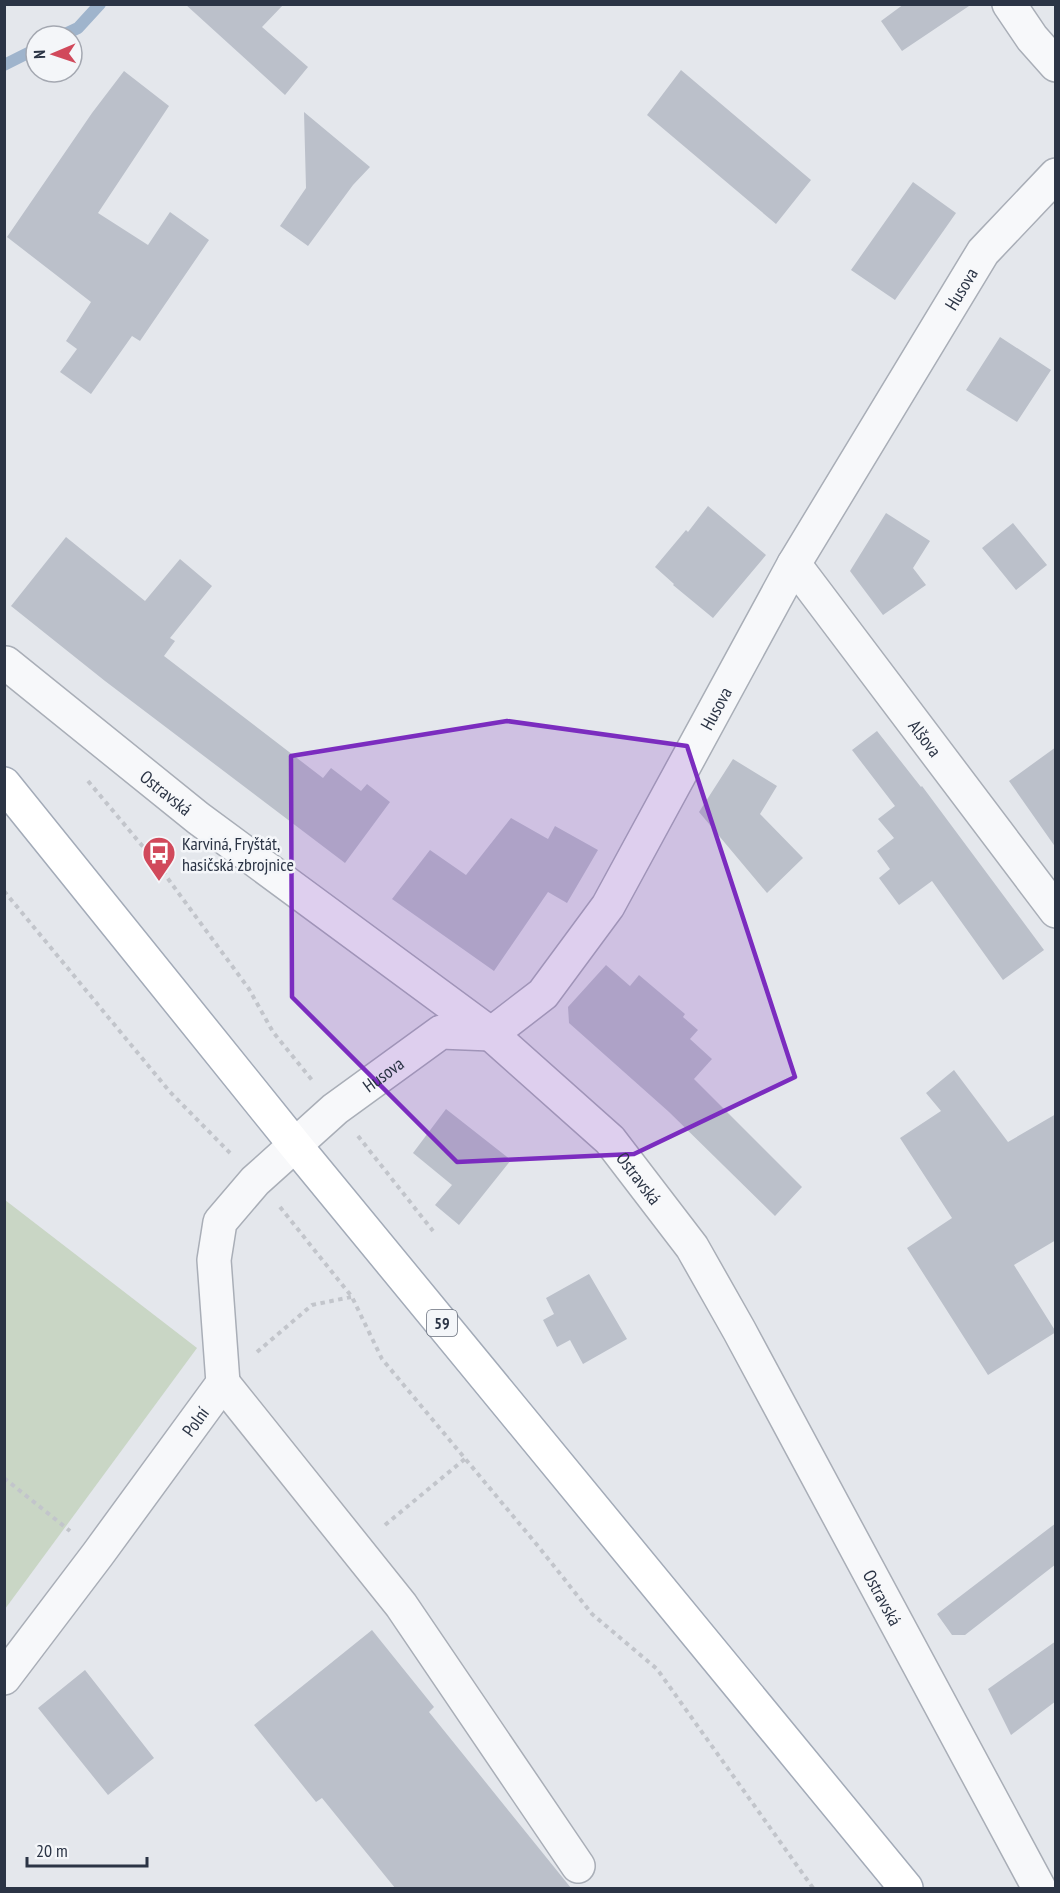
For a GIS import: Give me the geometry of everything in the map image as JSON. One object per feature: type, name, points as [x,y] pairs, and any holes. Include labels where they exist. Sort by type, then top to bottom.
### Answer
[{"type":"main road","name":"59","points":[[4,784],[295,1145],[906,1888]]},
{"type":"main road","points":[[882,1858],[896,1888]]},
{"type":"street","points":[[1009,4],[1032,38],[1056,65]]},
{"type":"street","name":"Husova","points":[[295,1145],[335,1109],[441,1032],[491,1034],[543,994],[608,906],[794,564],[983,252],[1056,176]]},
{"type":"street","name":"Alšova","points":[[794,564],[1056,911]]},
{"type":"street","name":"Ostravská","points":[[6,663],[198,818],[491,1034],[610,1140],[692,1247],[740,1330],[1039,1888]]},
{"type":"street","points":[[295,1145],[255,1181],[220,1222],[214,1260],[223,1383],[401,1605],[578,1866]]},
{"type":"street","name":"Polní","points":[[4,1678],[223,1383]]},
{"type":"path","points":[[84,776],[154,861],[249,989],[273,1032],[376,1157],[433,1231]]},
{"type":"path","points":[[4,891],[170,1092],[289,1218],[352,1297],[382,1359],[466,1458],[592,1614],[657,1669],[813,1888]]},
{"type":"path","points":[[281,1216],[289,1218]]},
{"type":"path","points":[[223,1383],[312,1305],[352,1297]]},
{"type":"path","points":[[356,1549],[466,1458]]},
{"type":"path","points":[[4,1478],[98,1554]]},
{"type":"highlighted area","points":[[507,721],[687,746],[795,1077],[634,1154],[457,1162],[292,997],[291,756]]},
{"type":"green space","points":[[5,1200],[197,1348],[5,1609]]},
{"type":"building","points":[[185,4],[284,4],[262,27],[308,67],[285,95]]},
{"type":"building","points":[[904,4],[972,4],[902,51],[881,21]]},
{"type":"building","points":[[681,70],[811,180],[776,224],[647,115]]},
{"type":"building","points":[[124,71],[169,106],[98,213],[148,245],[170,212],[209,240],[140,341],[132,336],[91,394],[60,372],[77,349],[66,341],[91,302],[7,237],[92,113]]},
{"type":"building","points":[[304,112],[370,167],[353,185],[308,246],[280,226],[306,188]]},
{"type":"building","points":[[913,182],[956,213],[895,300],[851,270]]},
{"type":"building","points":[[1000,337],[1051,370],[1017,422],[966,390]]},
{"type":"building","points":[[708,506],[766,555],[713,618],[655,567],[686,530],[688,532]]},
{"type":"building","points":[[886,513],[930,541],[913,568],[926,585],[883,615],[850,571]]},
{"type":"building","points":[[1013,523],[1047,565],[1016,590],[982,548]]},
{"type":"building","points":[[66,537],[145,601],[180,559],[212,586],[170,638],[175,641],[164,656],[323,778],[331,768],[361,791],[367,784],[390,802],[345,863],[105,681],[11,606]]},
{"type":"building","points":[[877,731],[922,786],[1044,950],[1003,980],[932,881],[899,905],[879,878],[890,869],[877,851],[894,838],[878,819],[895,806],[852,750]]},
{"type":"building","points":[[1056,747],[1056,848],[1009,781]]},
{"type":"building","points":[[733,759],[777,786],[760,814],[803,858],[767,893],[699,812]]},
{"type":"building","points":[[511,818],[548,839],[555,826],[598,850],[567,903],[548,892],[494,971],[392,899],[430,850],[466,875]]},
{"type":"building","points":[[606,965],[630,986],[639,975],[685,1014],[683,1017],[698,1030],[690,1039],[712,1059],[694,1079],[802,1187],[775,1216],[669,1112],[569,1023],[568,1007]]},
{"type":"building","points":[[954,1070],[1008,1142],[1056,1114],[1056,1240],[1014,1265],[1056,1332],[988,1375],[907,1248],[952,1218],[900,1138],[941,1111],[926,1093]]},
{"type":"building","points":[[446,1109],[511,1160],[459,1225],[435,1205],[452,1185],[413,1153]]},
{"type":"building","points":[[589,1274],[627,1339],[583,1364],[570,1340],[557,1347],[543,1320],[554,1314],[546,1298]]},
{"type":"building","points":[[1056,1523],[1056,1564],[965,1635],[952,1635],[937,1614]]},
{"type":"building","points":[[372,1630],[434,1707],[429,1712],[571,1888],[395,1888],[322,1798],[316,1802],[254,1725]]},
{"type":"building","points":[[1056,1641],[1056,1701],[1011,1735],[988,1689]]},
{"type":"building","points":[[85,1670],[154,1758],[108,1795],[38,1708]]},
{"type":"waterway","points":[[82,24],[100,4]]},
{"type":"waterway","points":[[4,65],[24,55]]},
{"type":"place","name":"Karviná, Fryštát, hasičská zbrojnice","points":[[159,882]]}]
